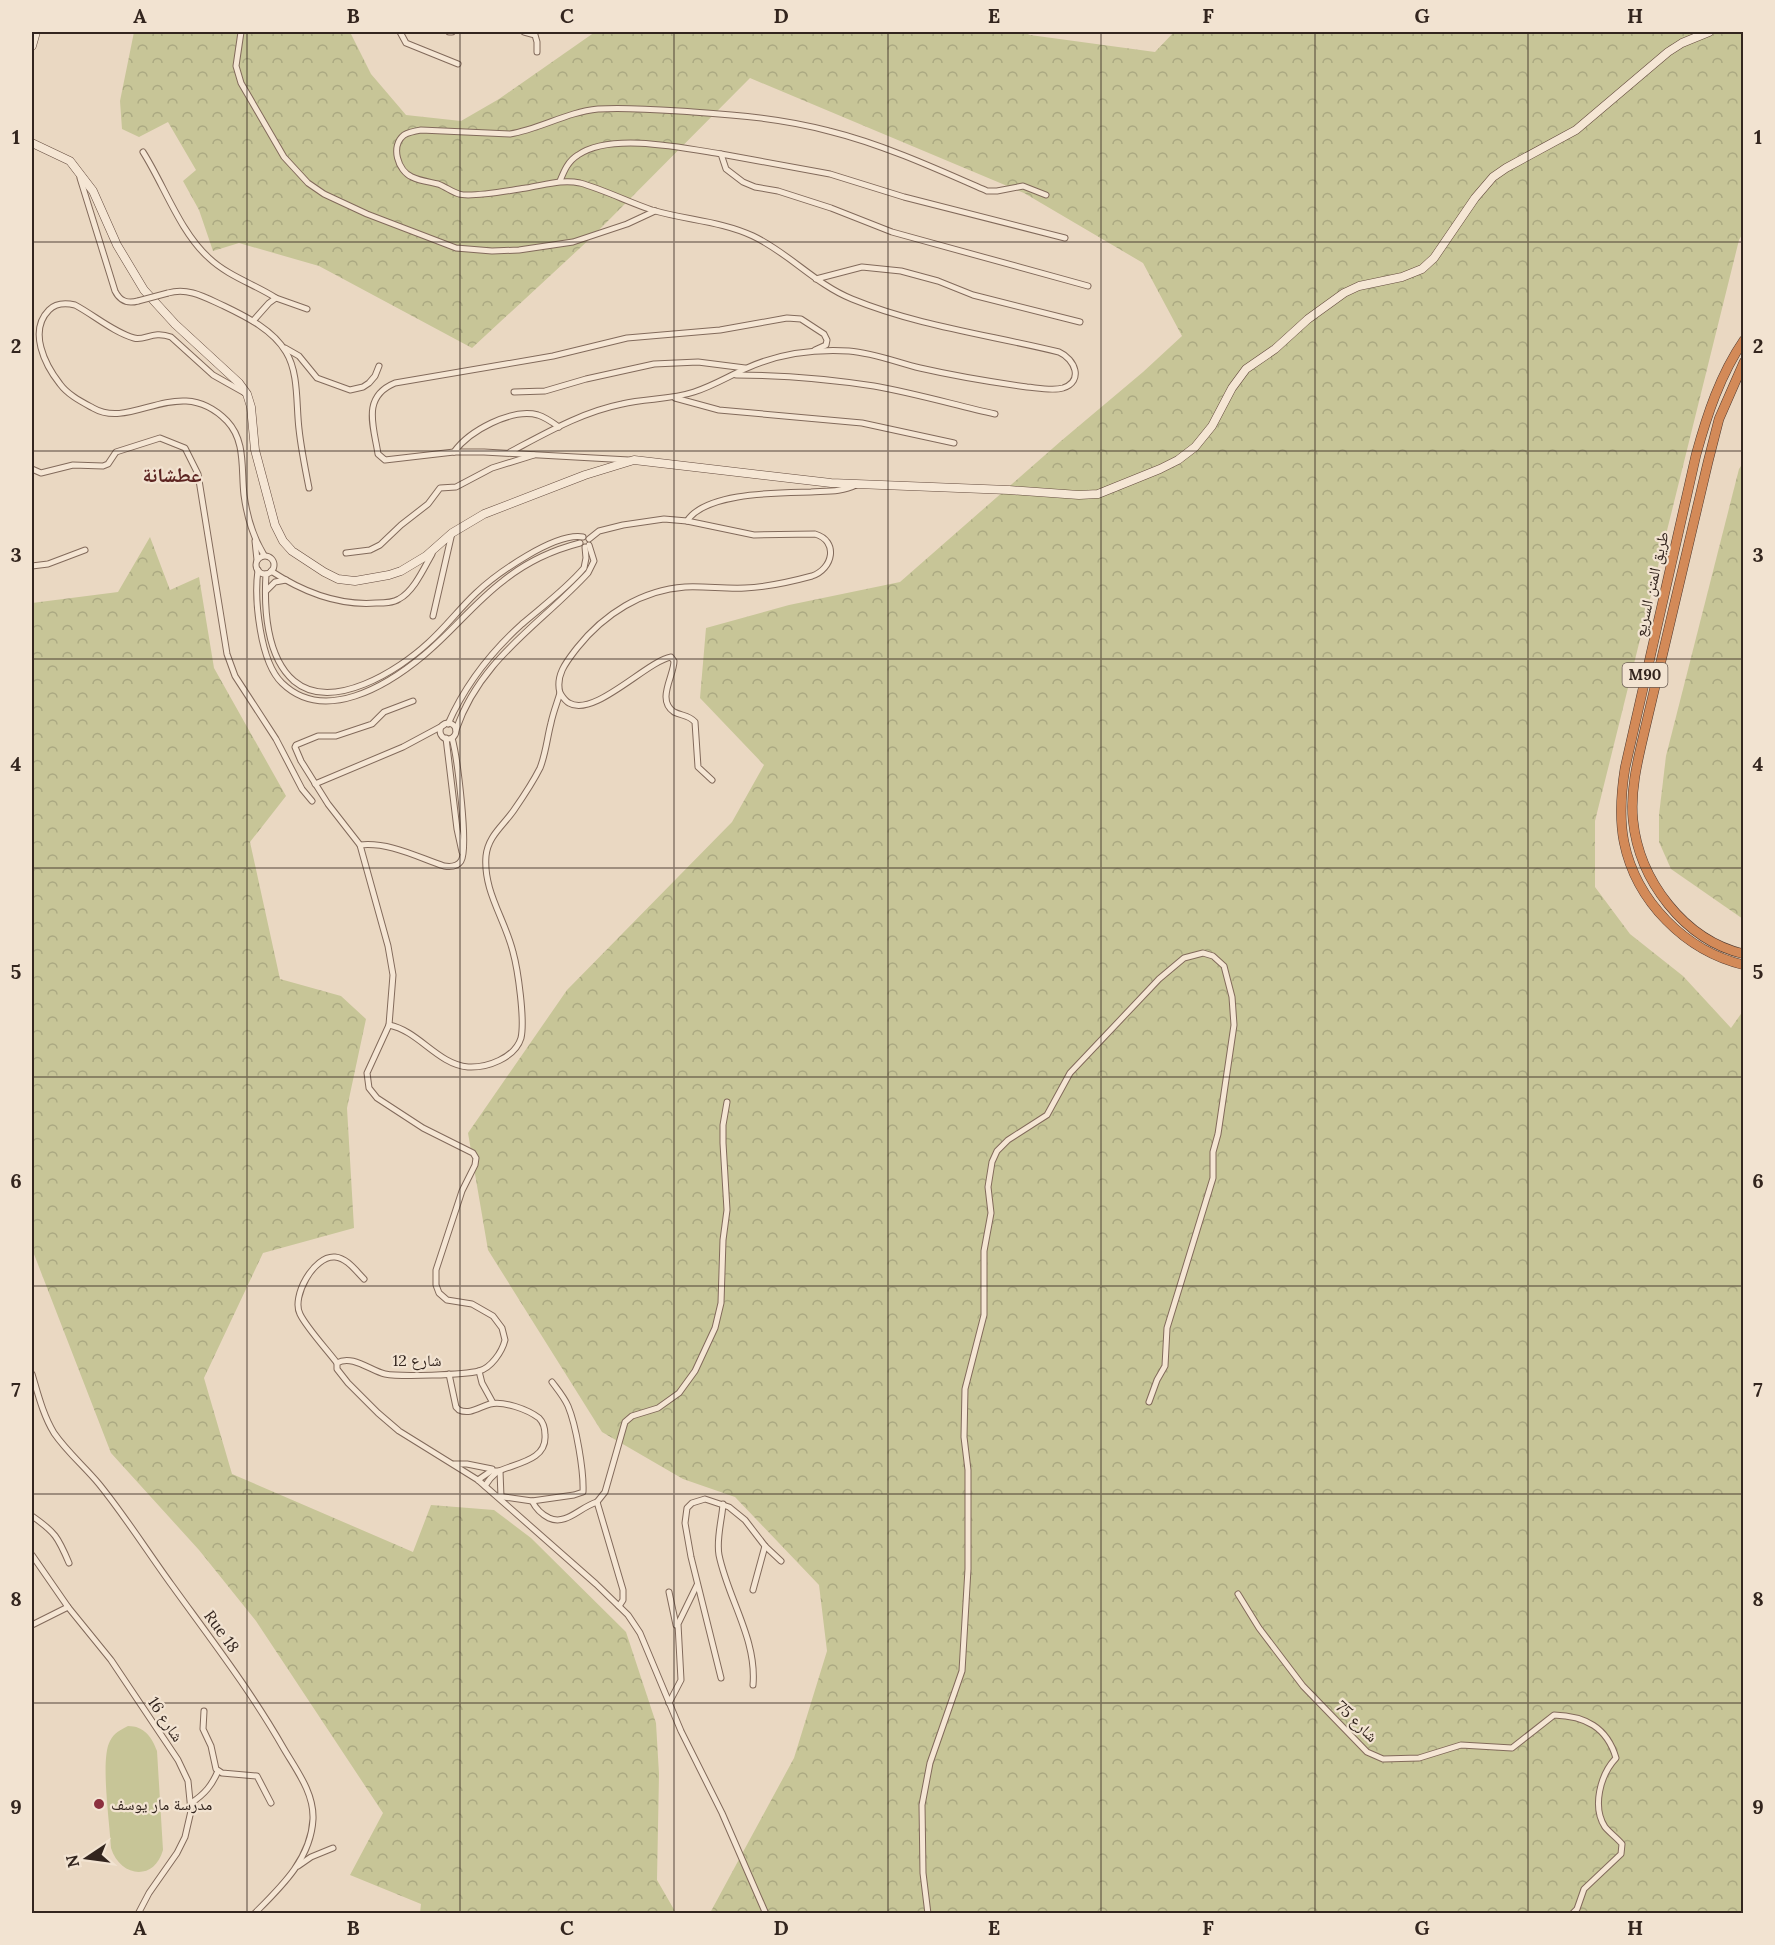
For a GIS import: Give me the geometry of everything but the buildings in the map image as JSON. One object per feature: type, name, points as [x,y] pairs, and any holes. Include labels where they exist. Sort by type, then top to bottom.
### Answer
[{"type":"highway","name":"طريق المتن السريع","points":[[1743,340],[1722,378],[1696,455],[1629,746],[1620,805],[1624,844],[1637,876],[1655,908],[1697,945],[1713,955],[1743,965]]},
{"type":"highway","name":"طريق المتن السريع","points":[[1743,362],[1719,419],[1708,462],[1644,729],[1636,771],[1633,819],[1635,837],[1650,877],[1676,914],[1702,936],[1743,954]]},
{"type":"main road","points":[[32,46],[36,32]]},
{"type":"main road","points":[[32,143],[66,158],[78,171],[93,191],[117,245],[144,290],[169,318],[239,383],[247,394],[253,419],[255,450],[263,483],[275,525],[283,541],[292,551],[324,572],[338,579],[355,581],[401,571],[434,550],[452,533],[484,514],[585,475],[634,460],[831,483],[1089,495],[1107,491],[1178,460],[1208,433],[1232,388],[1246,369],[1275,349],[1308,319],[1344,293],[1365,284],[1422,269],[1434,258],[1479,193],[1493,177],[1576,130],[1668,52],[1708,32]]},
{"type":"street","points":[[241,32],[236,66],[241,83],[284,157],[308,183],[324,194],[367,214],[456,248],[492,251],[519,250],[573,242],[627,224],[655,211]]},
{"type":"street","points":[[400,32],[406,43],[458,64]]},
{"type":"street","points":[[524,32],[535,35],[537,52]]},
{"type":"street","points":[[510,452],[587,415],[621,404],[675,397],[718,384],[745,369],[776,358],[812,352],[867,353],[921,368],[980,380],[1037,388],[1060,389],[1070,385],[1075,380],[1076,371],[1072,361],[1059,352],[959,331],[881,310],[849,298],[816,279],[787,256],[752,235],[721,224],[655,211],[592,186],[560,181],[476,195],[459,194],[438,184],[412,177],[403,170],[398,162],[398,147],[402,136],[421,130],[510,134],[596,109],[656,109],[736,115],[785,121],[846,136],[903,156],[987,191],[1023,186],[1046,195]]},
{"type":"street","points":[[560,181],[569,162],[590,149],[617,143],[678,147],[830,174],[904,197],[1065,238]]},
{"type":"street","points":[[143,152],[194,242],[208,258],[227,273],[276,298],[307,309]]},
{"type":"street","points":[[722,154],[726,169],[755,188],[777,191],[831,207],[892,232],[1088,286]]},
{"type":"street","points":[[78,171],[118,297],[124,302],[138,301],[181,290],[193,292],[253,321],[283,347],[299,356],[317,378],[350,390],[369,383],[379,366]]},
{"type":"street","points":[[816,279],[862,267],[901,271],[938,281],[973,295],[1080,322]]},
{"type":"street","points":[[253,321],[276,298]]},
{"type":"street","points":[[247,394],[213,375],[171,337],[160,334],[139,338],[129,336],[68,303],[53,307],[44,317],[39,331],[40,343],[50,371],[62,386],[97,410],[114,414],[168,401],[181,401],[212,409],[235,430],[241,448],[245,498],[254,536],[258,570],[256,586],[258,608],[270,666],[279,680],[288,688],[303,696],[321,701],[339,700],[359,694],[405,669],[432,648],[477,602],[513,573],[552,553],[585,542],[599,531],[644,521],[687,521],[754,535],[819,536],[829,543],[830,561],[820,573],[764,587],[670,589],[634,601],[611,614],[583,640],[562,669],[558,686],[560,693],[570,704],[576,706],[602,698],[660,661],[671,657],[674,667],[666,690],[667,702],[675,713],[691,717],[695,723],[698,767],[712,780]]},
{"type":"street","points":[[634,460],[510,452],[454,452],[385,460],[378,454],[372,406],[382,390],[394,383],[553,356],[627,338],[720,330],[787,318],[801,319],[824,334],[827,340],[826,345],[812,352]]},
{"type":"street","points":[[283,347],[292,366],[299,431],[309,488]]},
{"type":"street","points":[[514,392],[545,391],[654,364],[698,362],[745,369]]},
{"type":"street","points":[[733,375],[835,381],[875,387],[995,414]]},
{"type":"street","points":[[675,397],[718,410],[862,423],[954,443]]},
{"type":"street","points":[[454,452],[471,434],[493,422],[512,417],[535,414],[558,427]]},
{"type":"street","points":[[32,469],[38,473],[46,473],[73,465],[103,466],[108,464],[116,452],[160,438],[185,448],[198,474],[227,654],[235,676],[276,739],[302,789],[312,801]]},
{"type":"street","points":[[346,553],[370,550],[380,545],[428,504],[440,488],[456,487],[492,468],[537,454]]},
{"type":"street","points":[[687,521],[695,511],[715,502],[775,494],[843,490],[858,484]]},
{"type":"street","points":[[433,616],[452,533]]},
{"type":"street","points":[[254,536],[264,555],[270,557],[270,570],[265,592],[273,643],[284,670],[303,687],[329,693],[350,689],[371,681],[410,657],[429,643],[469,600],[498,575],[521,560],[570,537],[585,542],[594,561],[588,573],[509,647],[483,678],[463,710],[456,730],[447,737],[425,736]]},
{"type":"street","points":[[360,845],[371,844],[396,849],[444,866],[452,867],[462,860],[463,853],[456,829],[447,737],[441,730],[460,698],[487,661],[584,568],[585,542]]},
{"type":"street","points":[[549,545],[552,553]]},
{"type":"street","points":[[32,566],[48,564],[85,550]]},
{"type":"street","points":[[258,570],[270,570],[323,598],[367,604],[393,602],[404,596],[416,581],[434,550]]},
{"type":"street","points":[[257,560],[264,555]]},
{"type":"street","points":[[498,575],[502,581]]},
{"type":"street","points":[[265,592],[275,582],[284,578]]},
{"type":"street","points":[[534,614],[539,619]]},
{"type":"street","points":[[389,1025],[401,1027],[452,1063],[471,1067],[497,1062],[511,1053],[520,1038],[521,1002],[513,951],[488,884],[486,855],[488,844],[512,812],[541,766],[560,693]]},
{"type":"street","points":[[413,701],[384,712],[372,724],[336,736],[315,736],[296,745],[298,754],[315,784],[360,845],[388,946],[393,975],[389,1025],[367,1073],[369,1088],[377,1098],[413,1122],[473,1153],[476,1158],[475,1165],[462,1191],[435,1277],[438,1291],[444,1298],[483,1309],[493,1316],[502,1328],[504,1344],[493,1362],[479,1371],[482,1383],[493,1403]]},
{"type":"street","points":[[315,784],[369,762],[446,724],[452,724],[456,730]]},
{"type":"street","points":[[927,1914],[923,1873],[922,1804],[930,1763],[962,1671],[968,1569],[968,1470],[964,1437],[964,1403],[967,1381],[984,1316],[984,1251],[991,1214],[988,1187],[992,1162],[997,1151],[1008,1140],[1047,1114],[1070,1073],[1159,979],[1184,958],[1203,953],[1213,956],[1224,966],[1229,978],[1234,1025],[1218,1134],[1213,1152],[1213,1179],[1167,1328],[1164,1366],[1149,1402]]},
{"type":"street","points":[[531,1502],[543,1515],[558,1521],[565,1520],[597,1502],[605,1492],[625,1422],[632,1416],[658,1408],[679,1393],[695,1371],[715,1328],[721,1303],[723,1233],[727,1210],[723,1125],[727,1102]]},
{"type":"street","points":[[364,1279],[344,1260],[333,1256],[327,1258],[303,1282],[297,1298],[299,1314],[338,1363],[338,1369],[348,1383],[378,1413],[399,1431],[478,1480],[498,1496],[619,1606],[640,1633],[669,1703],[722,1813],[766,1914]]},
{"type":"street","name":"شارع 12","points":[[338,1363],[343,1360],[355,1362],[388,1375],[479,1371]]},
{"type":"street","name":"Rue 18","points":[[32,1374],[46,1418],[55,1434],[99,1484],[258,1703],[311,1800],[313,1817],[306,1850],[279,1890],[254,1914]]},
{"type":"street","points":[[449,1374],[456,1407],[459,1410],[470,1412],[493,1403],[520,1408],[541,1420],[545,1429],[544,1444],[538,1454],[522,1463],[485,1473],[478,1480]]},
{"type":"street","points":[[498,1496],[531,1502],[578,1494],[583,1490],[571,1417],[564,1397],[552,1382]]},
{"type":"street","points":[[452,1464],[467,1464],[497,1471]]},
{"type":"street","points":[[485,1486],[497,1471]]},
{"type":"street","points":[[497,1471],[498,1496]]},
{"type":"street","points":[[721,1678],[697,1585],[685,1523],[687,1508],[692,1503],[705,1499],[723,1504],[745,1520],[765,1546],[781,1561]]},
{"type":"street","points":[[597,1502],[623,1590],[623,1600],[619,1606]]},
{"type":"street","points":[[723,1504],[718,1538],[719,1554],[730,1593],[751,1649],[754,1668],[753,1685]]},
{"type":"street","points":[[32,1516],[59,1539],[69,1563]]},
{"type":"street","points":[[753,1590],[765,1546]]},
{"type":"street","name":"شارع 16","points":[[32,1555],[68,1607],[111,1660],[178,1760],[188,1781],[191,1803],[190,1820],[182,1845],[149,1893],[138,1914]]},
{"type":"street","points":[[677,1631],[680,1617],[697,1585]]},
{"type":"street","points":[[669,1592],[677,1631],[681,1680],[669,1703]]},
{"type":"street","name":"شارع 75","points":[[1238,1594],[1259,1628],[1302,1686],[1366,1752],[1383,1759],[1419,1758],[1461,1745],[1512,1748],[1554,1715],[1574,1716],[1599,1729],[1612,1744],[1616,1758],[1611,1763],[1598,1796],[1600,1809],[1603,1824],[1622,1844],[1622,1854],[1584,1889],[1577,1909],[1572,1914]]},
{"type":"street","points":[[32,1624],[68,1607]]},
{"type":"street","points":[[204,1711],[202,1729],[211,1746],[214,1766],[218,1771],[257,1776],[271,1803]]},
{"type":"street","points":[[191,1803],[209,1788],[218,1771]]},
{"type":"street","points":[[295,1869],[311,1857],[333,1848]]},
{"type":"street","points":[[261,1907],[264,1914]]},
{"type":"green space","points":[[134,32],[350,32],[371,74],[406,115],[461,121],[499,99],[595,32],[1023,32],[1030,35],[1155,52],[1174,32],[1743,32],[1743,233],[1739,240],[1595,821],[1595,887],[1630,934],[1683,976],[1731,1028],[1743,1011],[1743,1913],[710,1913],[794,1758],[827,1651],[819,1585],[735,1497],[683,1479],[602,1432],[488,1250],[468,1133],[567,990],[732,822],[764,765],[700,698],[706,628],[789,605],[900,582],[1182,336],[1143,263],[1024,193],[750,78],[593,236],[472,348],[319,266],[239,243],[213,251],[199,210],[183,181],[196,170],[168,122],[139,137],[122,129],[120,101]]},
{"type":"green space","points":[[1743,463],[1743,919],[1671,869],[1659,842],[1659,815],[1666,756],[1739,469]]},
{"type":"green space","points":[[150,537],[170,590],[199,577],[214,668],[286,796],[250,842],[280,979],[341,996],[366,1019],[347,1108],[354,1228],[263,1253],[204,1378],[232,1474],[413,1552],[431,1505],[494,1510],[531,1538],[626,1632],[656,1723],[659,1774],[657,1880],[676,1913],[420,1913],[421,1904],[350,1875],[383,1813],[256,1621],[199,1550],[111,1453],[32,1249],[32,603],[118,592]]},
{"type":"green space","points":[[128,1726],[139,1728],[147,1733],[157,1751],[163,1850],[159,1860],[152,1867],[137,1872],[122,1865],[115,1858],[111,1848],[106,1792],[106,1762],[110,1741],[120,1730]]},
{"type":"place","name":"مدرسة مار يوسف","points":[[99,1804]]},
{"type":"district","name":"عطشانة","points":[[172,475]]}]
